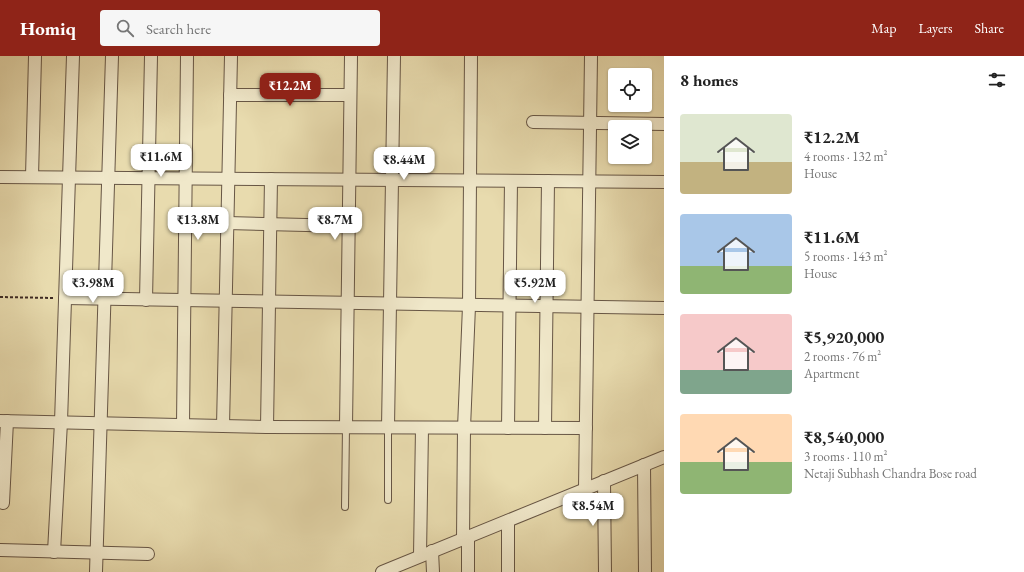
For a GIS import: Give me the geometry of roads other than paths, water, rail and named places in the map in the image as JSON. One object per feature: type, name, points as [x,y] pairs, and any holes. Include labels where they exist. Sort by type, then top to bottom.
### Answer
[{"type":"street","points":[[32,178],[35,56]]},
{"type":"street","points":[[54,552],[66,298],[73,56]]},
{"type":"street","points":[[96,572],[106,299],[112,56]]},
{"type":"street","points":[[146,300],[151,56]]},
{"type":"street","points":[[183,425],[186,301],[187,56]]},
{"type":"street","points":[[223,426],[231,56]]},
{"type":"street","points":[[346,426],[346,304],[351,56]]},
{"type":"street","points":[[388,427],[394,56]]},
{"type":"street","points":[[468,572],[464,428],[468,306],[471,56]]},
{"type":"street","points":[[585,489],[591,56]]},
{"type":"street","points":[[230,95],[350,95]]},
{"type":"street","points":[[533,122],[664,124]]},
{"type":"street","points":[[0,177],[664,182]]},
{"type":"street","points":[[267,427],[271,179]]},
{"type":"street","points":[[508,428],[511,181]]},
{"type":"street","points":[[545,428],[548,181]]},
{"type":"street","points":[[227,223],[348,226]]},
{"type":"street","points":[[66,298],[509,307],[664,308]]},
{"type":"street","points":[[3,503],[4,421],[267,427],[346,426],[422,428],[586,428]]},
{"type":"street","points":[[420,556],[422,428]]},
{"type":"street","points":[[382,572],[664,457]]},
{"type":"street","points":[[644,465],[646,572]]},
{"type":"street","points":[[604,481],[605,572]]},
{"type":"street","points":[[508,521],[508,572]]},
{"type":"street","points":[[0,550],[148,554]]},
{"type":"street","points":[[432,551],[433,572]]},
{"type":"lane","points":[[345,507],[346,426]]},
{"type":"lane","points":[[388,427],[388,500]]}]
